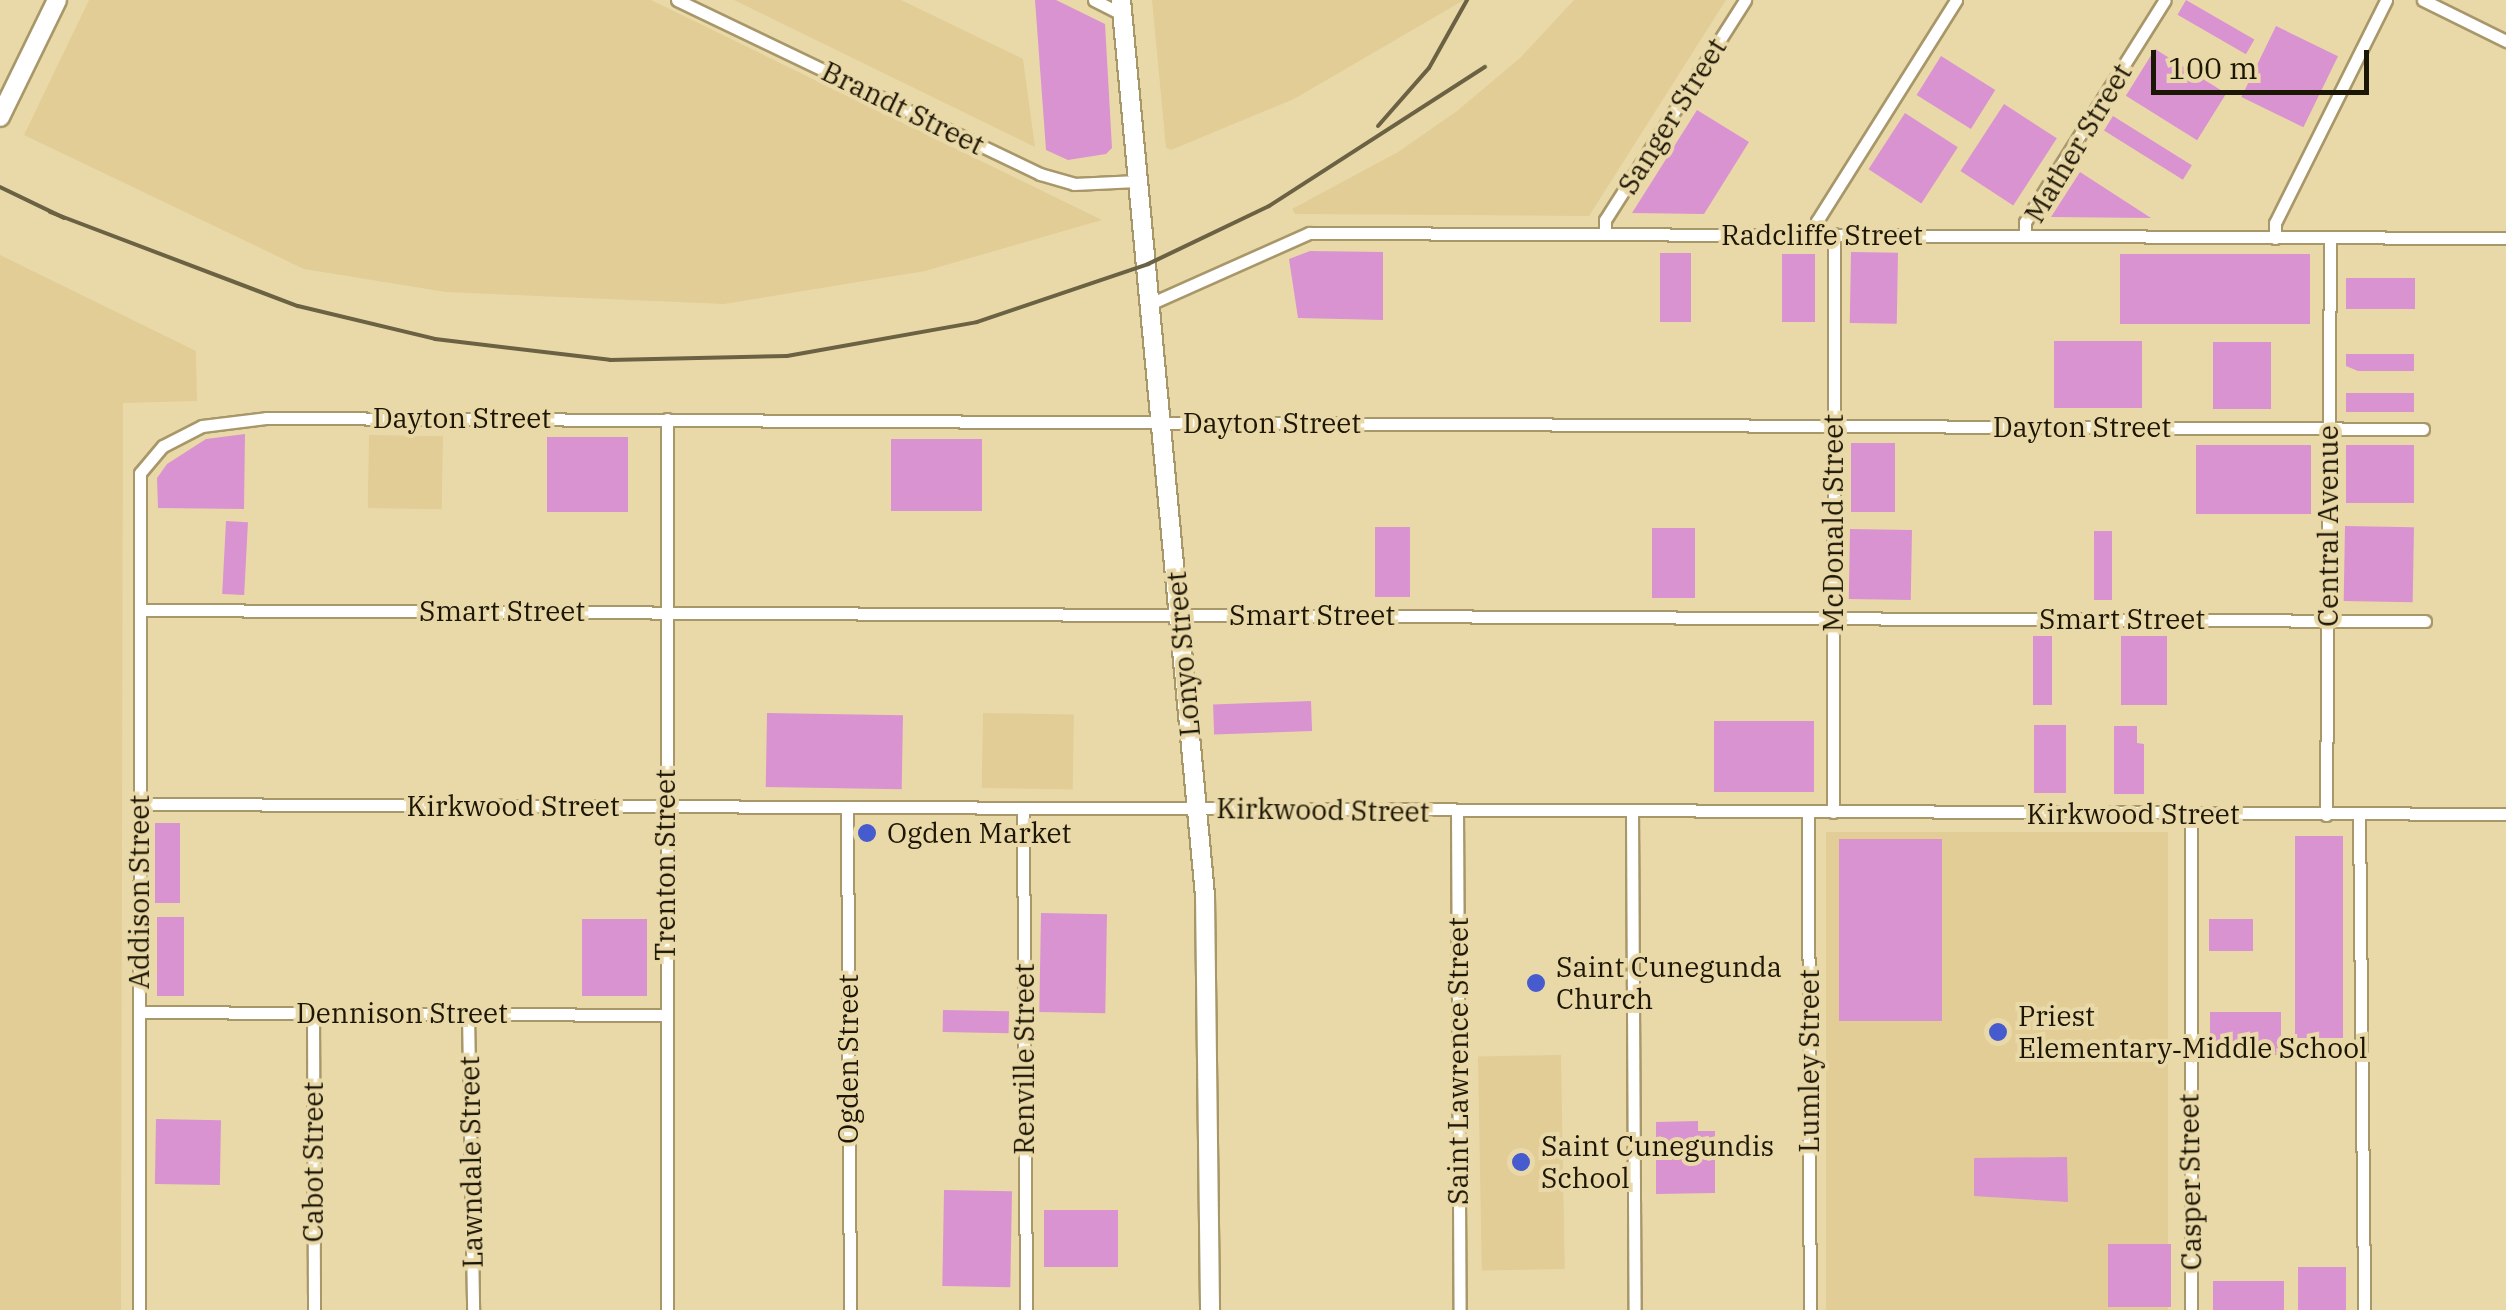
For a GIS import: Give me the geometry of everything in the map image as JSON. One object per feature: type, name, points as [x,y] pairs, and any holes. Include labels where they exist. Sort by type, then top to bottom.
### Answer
[{"type":"street","points":[[0,117],[57,0]]},
{"type":"street","name":"Brandt Street","points":[[677,0],[1040,174],[1074,184],[1137,181]]},
{"type":"street","points":[[1094,0],[1121,7]]},
{"type":"street","name":"Sanger Street","points":[[1606,233],[1605,220],[1745,0]]},
{"type":"street","points":[[1817,234],[1817,221],[1956,0]]},
{"type":"street","name":"Mather Street","points":[[2025,236],[2025,222],[2165,0]]},
{"type":"street","points":[[2275,238],[2275,223],[2386,0]]},
{"type":"street","points":[[2423,0],[2506,41]]},
{"type":"street","name":"Lonyo Street","points":[[1121,7],[1152,303],[1206,922],[1210,1310]]},
{"type":"street","name":"Radcliffe Street","points":[[1152,303],[1310,233],[2506,238]]},
{"type":"street","name":"McDonald Street","points":[[1833,812],[1834,234]]},
{"type":"street","name":"Central Avenue","points":[[2326,815],[2330,238]]},
{"type":"street","name":"Dayton Street","points":[[140,473],[147,459],[179,436],[236,419],[2423,429]]},
{"type":"street","name":"Trenton Street","points":[[667,419],[667,1310]]},
{"type":"street","name":"Addison Street","points":[[139,1310],[140,473]]},
{"type":"street","name":"Smart Street","points":[[140,610],[2425,621]]},
{"type":"street","name":"Kirkwood Street","points":[[140,804],[2506,814]]},
{"type":"street","name":"Ogden Street","points":[[847,807],[850,1310]]},
{"type":"street","name":"Renville Street","points":[[1023,808],[1026,1310]]},
{"type":"street","name":"Saint Lawrence Street","points":[[1457,812],[1460,1310]]},
{"type":"street","points":[[1632,812],[1635,1310]]},
{"type":"street","name":"Lumley Street","points":[[1808,812],[1810,1310]]},
{"type":"street","name":"Casper Street","points":[[2191,814],[2192,1310]]},
{"type":"street","points":[[2359,815],[2364,1310]]},
{"type":"street","name":"Dennison Street","points":[[139,1012],[664,1015]]},
{"type":"street","name":"Cabot Street","points":[[313,1013],[314,1310]]},
{"type":"street","name":"Lawndale Street","points":[[468,1014],[474,1310]]},
{"type":"shaded area","points":[[89,0],[651,0],[1102,220],[925,271],[724,304],[446,292],[304,269],[24,135]]},
{"type":"shaded area","points":[[734,0],[901,0],[1023,59],[1035,147]]},
{"type":"shaded area","points":[[1035,0],[1056,0],[1105,24],[1112,148],[1106,154],[1068,160],[1046,150]]},
{"type":"shaded area","points":[[1152,0],[1464,0],[1294,99],[1171,150],[1166,148]]},
{"type":"shaded area","points":[[1574,0],[1726,0],[1589,216],[1295,214],[1292,209],[1398,152],[1457,111],[1520,58]]},
{"type":"shaded area","points":[[2186,0],[2254,40],[2246,54],[2178,15]]},
{"type":"shaded area","points":[[2276,26],[2338,56],[2303,127],[2241,97]]},
{"type":"shaded area","points":[[2155,49],[2226,94],[2197,140],[2126,96]]},
{"type":"shaded area","points":[[1941,56],[1995,90],[1971,129],[1917,95]]},
{"type":"shaded area","points":[[2004,104],[2057,138],[2013,205],[1960,171]]},
{"type":"shaded area","points":[[1697,110],[1749,142],[1704,214],[1632,213]]},
{"type":"shaded area","points":[[1905,113],[1958,147],[1921,204],[1869,169]]},
{"type":"shaded area","points":[[2113,116],[2192,165],[2183,180],[2104,130]]},
{"type":"shaded area","points":[[2080,172],[2151,218],[2051,217]]},
{"type":"shaded area","points":[[1310,251],[1383,252],[1383,320],[1298,318],[1289,259]]},
{"type":"shaded area","points":[[1851,252],[1898,253],[1897,324],[1850,323]]},
{"type":"shaded area","points":[[1660,253],[1691,253],[1691,322],[1660,322]]},
{"type":"shaded area","points":[[1782,254],[1815,254],[1815,322],[1782,322]]},
{"type":"shaded area","points":[[2120,254],[2310,254],[2310,324],[2120,324]]},
{"type":"shaded area","points":[[0,255],[196,351],[197,401],[123,403],[121,1310],[0,1310]]},
{"type":"shaded area","points":[[2346,278],[2415,278],[2415,309],[2346,309]]},
{"type":"shaded area","points":[[2054,341],[2142,341],[2142,408],[2054,408]]},
{"type":"shaded area","points":[[2213,342],[2271,342],[2271,409],[2213,409]]},
{"type":"shaded area","points":[[2346,354],[2414,354],[2414,371],[2358,371],[2346,366]]},
{"type":"shaded area","points":[[2346,393],[2414,393],[2414,412],[2346,412]]},
{"type":"shaded area","points":[[245,434],[244,509],[158,508],[157,478],[167,464],[206,439]]},
{"type":"shaded area","points":[[369,435],[443,436],[442,509],[368,508]]},
{"type":"shaded area","points":[[547,437],[628,437],[628,512],[547,512]]},
{"type":"shaded area","points":[[891,439],[982,439],[982,511],[891,511]]},
{"type":"shaded area","points":[[1851,443],[1895,443],[1895,512],[1851,512]]},
{"type":"shaded area","points":[[2196,445],[2311,445],[2311,514],[2196,514]]},
{"type":"shaded area","points":[[2346,445],[2414,445],[2414,503],[2346,503]]},
{"type":"shaded area","points":[[226,521],[248,522],[244,595],[222,594]]},
{"type":"shaded area","points":[[2345,526],[2414,527],[2413,602],[2344,601]]},
{"type":"shaded area","points":[[1375,527],[1410,527],[1410,597],[1375,597]]},
{"type":"shaded area","points":[[1652,528],[1695,528],[1695,598],[1652,598]]},
{"type":"shaded area","points":[[1850,529],[1912,530],[1911,600],[1849,599]]},
{"type":"shaded area","points":[[2094,531],[2112,531],[2112,600],[2094,600]]},
{"type":"shaded area","points":[[2033,636],[2052,636],[2052,705],[2033,705]]},
{"type":"shaded area","points":[[2121,636],[2167,636],[2167,705],[2121,705]]},
{"type":"shaded area","points":[[1311,701],[1312,731],[1214,734],[1213,704]]},
{"type":"shaded area","points":[[767,713],[903,715],[902,789],[766,787]]},
{"type":"shaded area","points":[[983,713],[1074,715],[1073,790],[982,788]]},
{"type":"shaded area","points":[[1714,721],[1814,721],[1814,792],[1714,792]]},
{"type":"shaded area","points":[[2034,725],[2066,725],[2066,793],[2034,793]]},
{"type":"shaded area","points":[[2114,726],[2137,726],[2137,743],[2144,744],[2144,794],[2114,794]]},
{"type":"shaded area","points":[[155,823],[180,823],[180,903],[155,903]]},
{"type":"shaded area","name":"Priest Elementary‑Middle School","points":[[1826,832],[2168,832],[2168,1310],[1826,1310]]},
{"type":"shaded area","points":[[2295,836],[2343,836],[2343,1038],[2295,1038]]},
{"type":"shaded area","points":[[1839,839],[1942,839],[1942,1021],[1839,1021]]},
{"type":"shaded area","points":[[1041,913],[1107,914],[1105,1013],[1039,1012]]},
{"type":"shaded area","points":[[157,917],[184,917],[184,996],[157,996]]},
{"type":"shaded area","points":[[582,919],[647,919],[647,996],[582,996]]},
{"type":"shaded area","points":[[2209,919],[2253,919],[2253,951],[2209,951]]},
{"type":"shaded area","points":[[943,1010],[1009,1011],[1009,1033],[943,1032]]},
{"type":"shaded area","points":[[2210,1012],[2281,1012],[2281,1055],[2210,1055]]},
{"type":"shaded area","name":"Saint Cunegundis School","points":[[1561,1055],[1565,1269],[1482,1270],[1478,1056]]},
{"type":"shaded area","points":[[156,1119],[221,1120],[220,1185],[155,1184]]},
{"type":"shaded area","points":[[1698,1121],[1698,1131],[1715,1131],[1715,1193],[1656,1194],[1656,1122]]},
{"type":"shaded area","points":[[2067,1157],[2068,1202],[1974,1196],[1974,1158]]},
{"type":"shaded area","points":[[944,1190],[1012,1191],[1010,1287],[942,1286]]},
{"type":"shaded area","points":[[1044,1210],[1118,1210],[1118,1267],[1044,1267]]},
{"type":"shaded area","points":[[2108,1244],[2171,1244],[2171,1307],[2108,1307]]},
{"type":"shaded area","points":[[2298,1267],[2346,1267],[2346,1310],[2298,1310]]},
{"type":"shaded area","points":[[2213,1281],[2284,1281],[2284,1310],[2213,1310]]},
{"type":"railway","points":[[1378,126],[1429,68],[1467,0]]},
{"type":"railway","points":[[50,212],[298,306],[435,339],[610,360],[787,356],[977,322],[1148,264],[1269,206],[1485,67]]},
{"type":"railway","points":[[0,187],[64,218]]},
{"type":"place","name":"Ogden Market","points":[[867,833]]},
{"type":"place","name":"Saint Cunegunda Church","points":[[1536,983]]},
{"type":"place","name":"Priest Elementary‑Middle School","points":[[1998,1032]]},
{"type":"place","name":"Saint Cunegundis School","points":[[1521,1162]]}]
